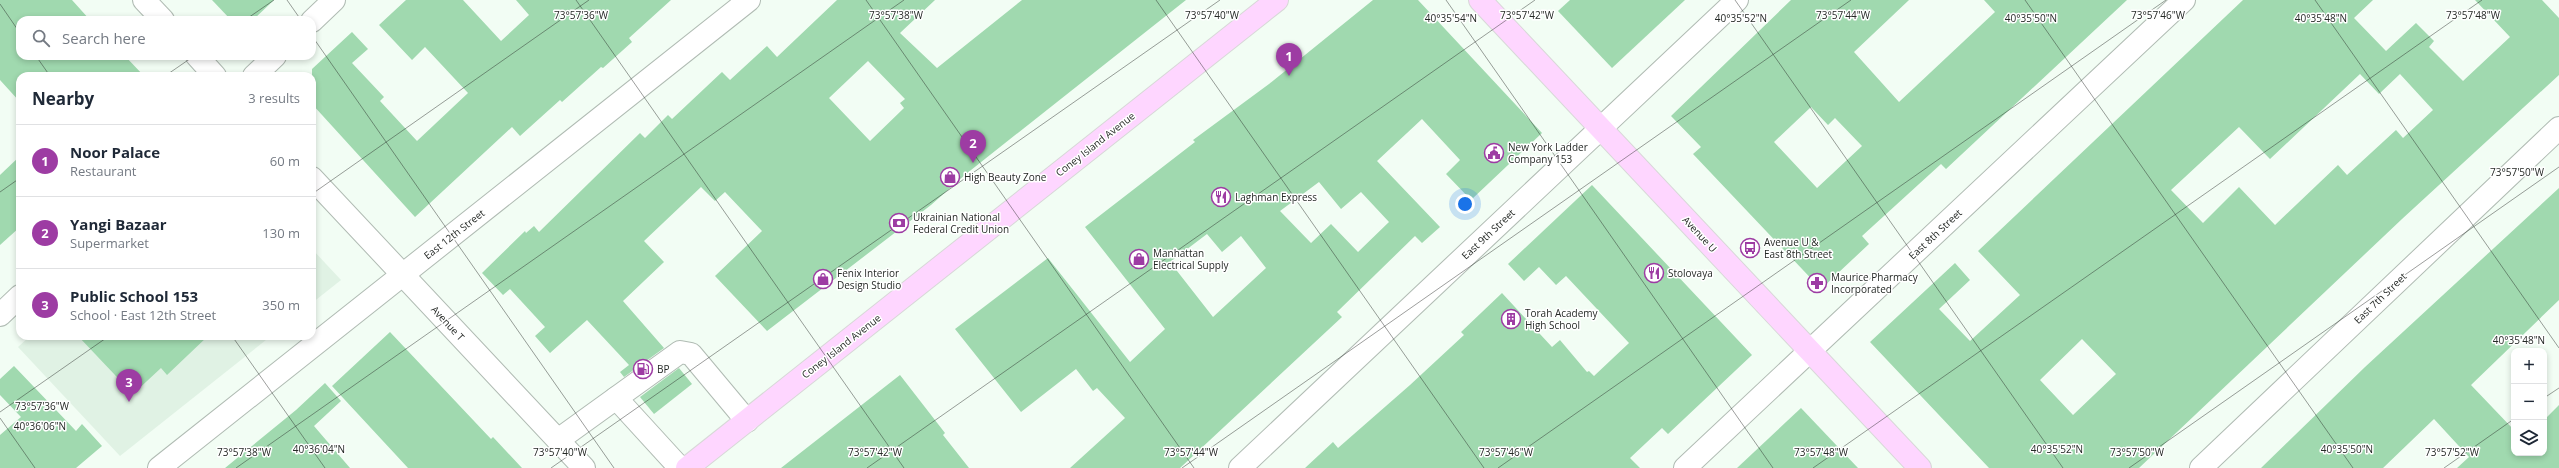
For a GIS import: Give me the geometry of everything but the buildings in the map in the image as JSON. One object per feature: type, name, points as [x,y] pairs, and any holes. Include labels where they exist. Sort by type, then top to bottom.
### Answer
[{"type":"main road","name":"Coney Island Avenue","points":[[687,468],[1277,0]]},
{"type":"main road","name":"Avenue U","points":[[1480,0],[1920,468]]},
{"type":"street","points":[[144,0],[159,16]]},
{"type":"street","points":[[316,17],[334,0]]},
{"type":"street","name":"East 12th Street","points":[[159,468],[749,0]]},
{"type":"street","name":"East 9th Street","points":[[1240,468],[1737,0]]},
{"type":"street","name":"East 8th Street","points":[[1685,468],[2184,0]]},
{"type":"street","points":[[201,60],[212,72]]},
{"type":"street","points":[[258,72],[271,60]]},
{"type":"street","name":"East 7th Street","points":[[2201,468],[2559,128]]},
{"type":"street","name":"Avenue T","points":[[316,182],[584,468]]},
{"type":"street","points":[[0,315],[16,300]]},
{"type":"street","points":[[558,440],[680,352],[691,354],[747,421]]},
{"type":"street","points":[[616,398],[680,468]]},
{"type":"shaded area","points":[[316,253],[341,280],[316,300]]},
{"type":"shaded area","points":[[26,340],[266,340],[120,456],[18,347]]},
{"type":"place","name":"Noor Palace","points":[[1289,76]]},
{"type":"place","name":"New York Ladder Company 153","points":[[1494,153]]},
{"type":"place","name":"Yangi Bazaar","points":[[973,163]]},
{"type":"place","name":"High Beauty Zone","points":[[950,177]]},
{"type":"place","name":"Laghman Express","points":[[1221,197]]},
{"type":"place","name":"Ukrainian National Federal Credit Union","points":[[899,223]]},
{"type":"place","name":"Avenue U & East 8th Street","points":[[1750,248]]},
{"type":"place","name":"Manhattan Electrical Supply","points":[[1139,259]]},
{"type":"place","name":"Stolovaya","points":[[1654,273]]},
{"type":"place","name":"Fenix Interior Design Studio","points":[[823,279]]},
{"type":"place","name":"Maurice Pharmacy Incorporated","points":[[1817,283]]},
{"type":"place","name":"Torah Academy High School","points":[[1511,319]]},
{"type":"place","name":"BP","points":[[643,369]]},
{"type":"place","name":"Public School 153","points":[[129,402]]}]
